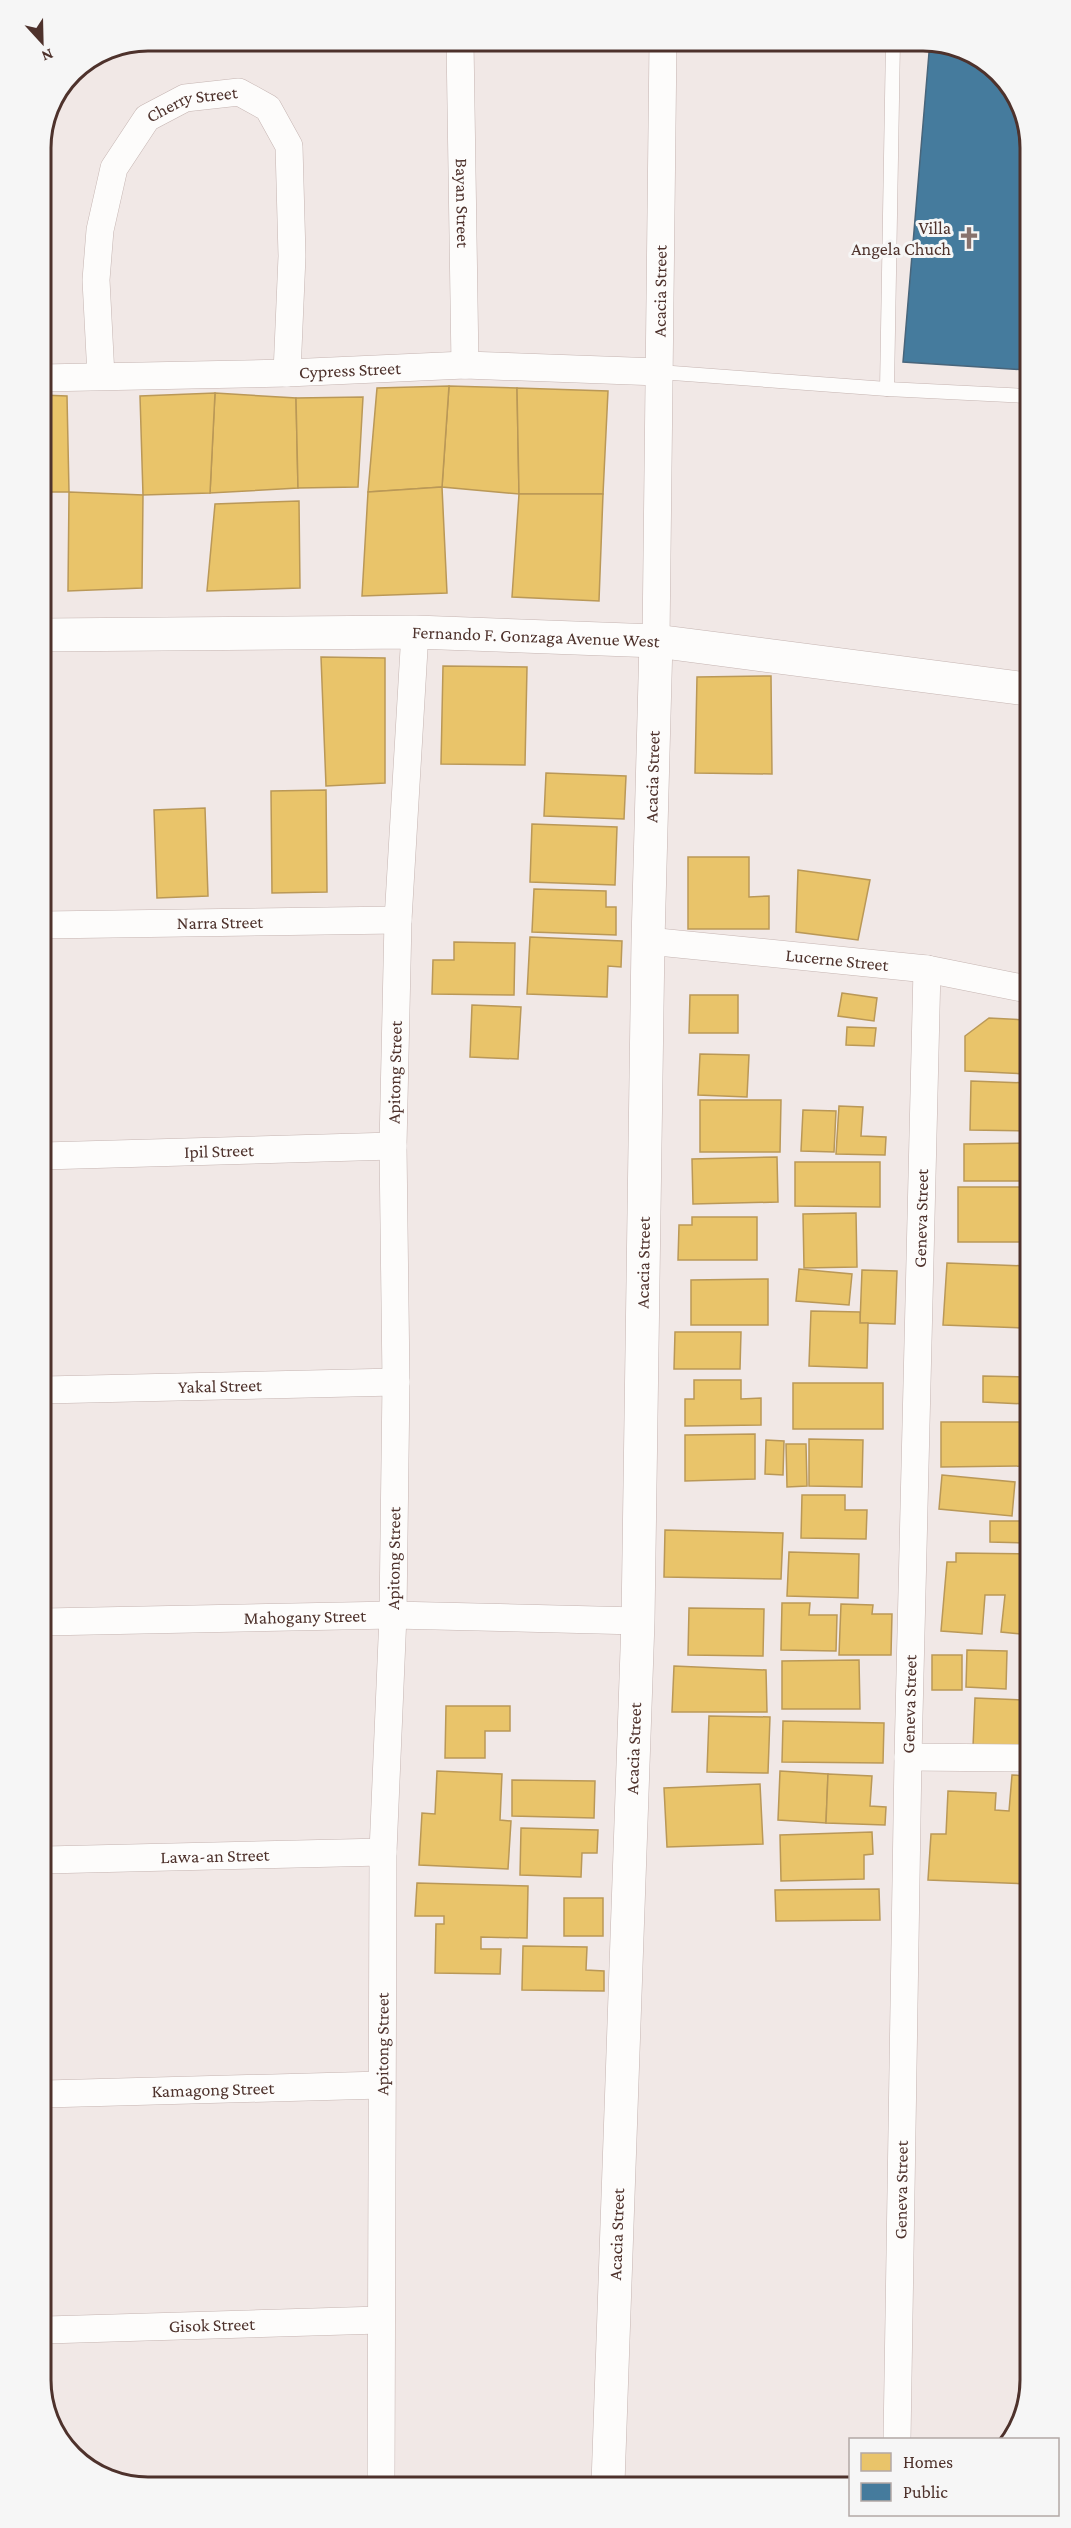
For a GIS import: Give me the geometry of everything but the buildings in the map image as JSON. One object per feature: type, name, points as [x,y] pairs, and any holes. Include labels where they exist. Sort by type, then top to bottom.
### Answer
[{"type":"street","name":"Bayan Street","points":[[460,51],[465,365]]},
{"type":"street","name":"Acacia Street","points":[[608,2477],[638,1621],[648,941],[656,641],[663,51]]},
{"type":"street","name":"Cherry Street","points":[[101,376],[96,280],[99,230],[114,168],[147,118],[184,98],[239,92],[268,108],[289,146],[292,256],[287,372]]},
{"type":"street","name":"Cypress Street","points":[[51,378],[465,365],[659,372]]},
{"type":"street","name":"Fernando F. Gonzaga Avenue West","points":[[51,635],[416,632],[656,641],[1020,688]]},
{"type":"street","name":"Apitong Street","points":[[381,2477],[383,1852],[393,1615],[396,1382],[393,1146],[398,920],[416,632]]},
{"type":"street","name":"Narra Street","points":[[51,925],[398,920]]},
{"type":"street","name":"Lucerne Street","points":[[648,941],[927,969],[1020,988]]},
{"type":"street","name":"Geneva Street","points":[[897,2438],[908,1757],[927,969]]},
{"type":"street","name":"Ipil Street","points":[[51,1156],[393,1146]]},
{"type":"street","name":"Yakal Street","points":[[51,1390],[396,1382]]},
{"type":"street","name":"Mahogany Street","points":[[51,1622],[393,1615],[638,1621]]},
{"type":"street","points":[[908,1757],[1020,1758]]},
{"type":"street","name":"Lawa-an Street","points":[[51,1860],[383,1852]]},
{"type":"street","name":"Kamagong Street","points":[[51,2094],[382,2085]]},
{"type":"street","name":"Gisok Street","points":[[51,2330],[380,2320]]},
{"type":"lane","points":[[887,389],[893,51]]},
{"type":"lane","points":[[659,372],[887,389],[1020,396]]},
{"type":"place","name":"Villa Angela Chuch","points":[[969,238]]}]
